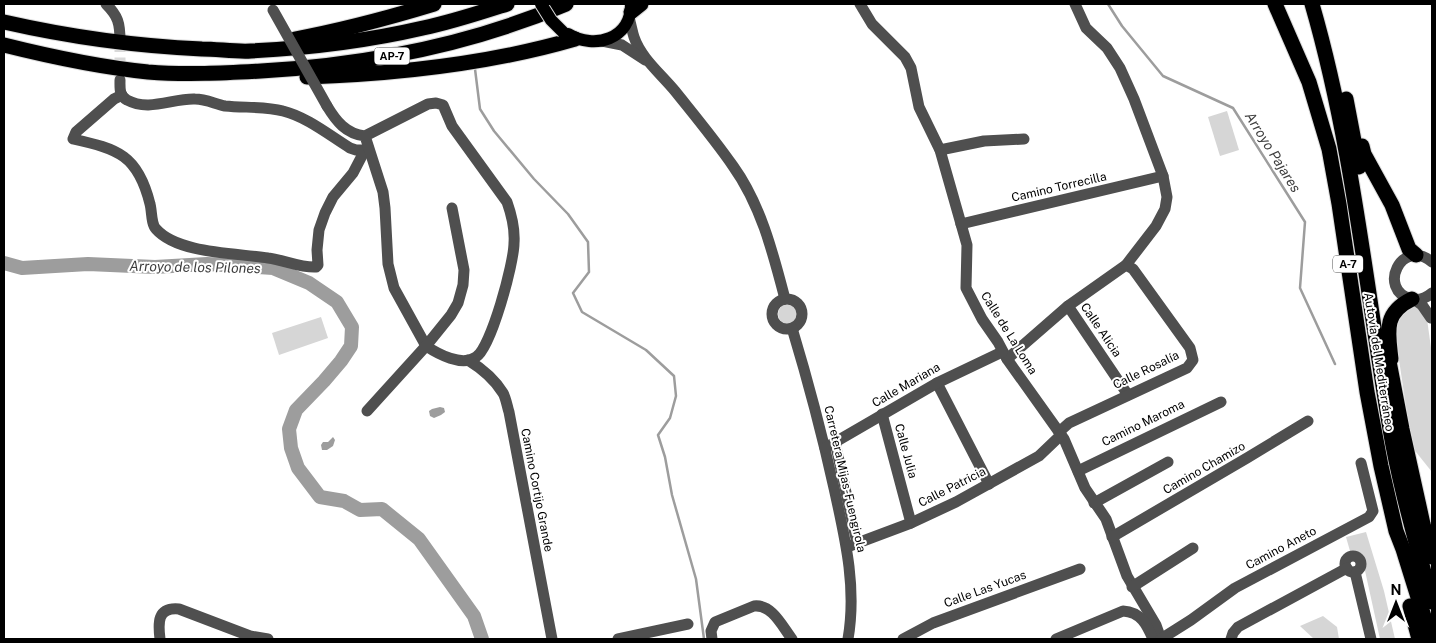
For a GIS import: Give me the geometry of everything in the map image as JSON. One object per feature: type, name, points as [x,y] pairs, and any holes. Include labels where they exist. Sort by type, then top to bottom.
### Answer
[{"type":"highway","points":[[222,50],[343,30],[434,4]]},
{"type":"highway","name":"AP-7","points":[[4,22],[48,32],[104,41],[162,47],[249,51],[307,47],[376,38],[424,28],[507,4]]},
{"type":"highway","name":"AP-7","points":[[4,45],[94,65],[150,72],[211,74],[314,68],[382,58],[473,37],[566,4]]},
{"type":"highway","name":"Autovía del Mediterráneo","points":[[1275,4],[1308,82],[1328,149],[1339,204],[1367,392],[1381,466],[1396,531],[1431,639]]},
{"type":"highway","name":"Autovía del Mediterráneo","points":[[1312,4],[1328,62],[1346,154],[1400,478],[1432,602]]},
{"type":"highway","points":[[1322,4],[1348,109],[1363,192],[1385,342],[1402,429],[1432,557]]},
{"type":"highway","points":[[211,74],[236,78],[275,78],[352,76],[418,70],[467,62],[569,35]]},
{"type":"highway","points":[[1348,109],[1356,124],[1364,154],[1392,205],[1409,249],[1427,259]]},
{"type":"highway","points":[[1393,378],[1388,331],[1390,320],[1396,310],[1414,300]]},
{"type":"highway","points":[[1396,531],[1397,550],[1419,639]]},
{"type":"main road","points":[[541,4],[551,20],[569,35],[588,41],[602,41],[616,35],[633,10]]},
{"type":"street","points":[[106,4],[116,14],[120,28],[120,41]]},
{"type":"street","name":"Calle de La Loma","points":[[860,4],[876,29],[909,64],[914,78],[921,113],[940,150],[967,245],[966,288],[1004,355],[1060,434],[1084,488],[1106,519],[1132,587],[1156,625],[1161,639]]},
{"type":"street","name":"Calle Mariana","points":[[830,445],[937,383],[1004,355],[1126,265],[1156,226],[1165,209],[1166,197],[1163,176],[1120,68],[1107,48],[1086,28],[1075,4]]},
{"type":"street","points":[[272,7],[327,106],[335,119],[346,129],[353,134],[365,136],[428,104],[436,103],[443,105],[452,126],[507,202],[512,215],[514,253],[510,273],[487,343],[476,357],[468,360],[456,360],[426,346],[394,288],[388,264],[383,192],[367,149],[365,136]]},
{"type":"street","points":[[633,10],[634,37],[652,64],[710,135],[743,181],[757,209],[765,231],[785,300]]},
{"type":"street","points":[[602,41],[622,45],[652,64]]},
{"type":"street","points":[[120,80],[120,92],[125,99],[134,103],[148,105],[195,99],[224,105],[281,110],[304,119],[350,148],[356,150],[367,149]]},
{"type":"street","points":[[122,95],[76,132],[72,139],[115,150],[128,160],[138,171],[146,190],[154,228],[164,236],[196,249],[268,258],[316,267],[318,265],[319,230],[325,213],[333,197],[353,173],[367,149]]},
{"type":"street","points":[[940,150],[984,142],[1024,139]]},
{"type":"street","name":"Camino Torrecilla","points":[[961,224],[1163,176]]},
{"type":"street","points":[[367,411],[426,346],[451,315],[458,303],[463,285],[464,270],[452,208]]},
{"type":"street","points":[[1427,259],[1408,257],[1397,266],[1394,281],[1397,289],[1403,296],[1422,305],[1432,317]]},
{"type":"street","name":"Calle Rosalía","points":[[1060,434],[1070,423],[1187,368],[1193,360],[1190,348],[1133,269],[1126,265]]},
{"type":"street","points":[[1414,300],[1427,297],[1432,293]]},
{"type":"street","points":[[785,300],[795,301],[801,309],[802,319],[792,328],[780,327],[773,318],[775,306],[785,300]]},
{"type":"street","name":"Calle Alicia","points":[[1068,306],[1128,395]]},
{"type":"street","name":"Carretera Mijas-Fuengirola","points":[[792,328],[830,445],[852,545],[852,597],[848,639]]},
{"type":"street","name":"Camino Cortijo Grande","points":[[468,360],[476,365],[504,394],[552,639]]},
{"type":"street","points":[[937,383],[989,484]]},
{"type":"street","name":"Camino Maroma","points":[[1078,471],[1221,402]]},
{"type":"street","name":"Calle Julia","points":[[882,414],[910,523]]},
{"type":"street","name":"Camino Chamizo","points":[[1112,537],[1255,454],[1308,420]]},
{"type":"street","name":"Calle Patricia","points":[[852,545],[910,523],[956,502],[1039,456],[1060,434]]},
{"type":"street","points":[[1094,503],[1168,462]]},
{"type":"street","name":"Camino Aneto","points":[[1161,639],[1235,588],[1369,517],[1373,511],[1360,463]]},
{"type":"street","points":[[1132,587],[1193,548]]},
{"type":"street","name":"Calle Las Yucas","points":[[903,639],[933,623],[1080,569]]},
{"type":"street","points":[[1231,639],[1238,627],[1351,570],[1371,639]]},
{"type":"street","points":[[712,639],[711,631],[715,622],[754,606],[760,606],[768,609],[774,615],[792,639]]},
{"type":"street","points":[[160,639],[158,623],[166,611],[172,609],[179,610],[249,638],[268,639]]},
{"type":"street","points":[[1056,639],[1123,611],[1132,612],[1143,620],[1153,639]]},
{"type":"street","points":[[618,639],[688,624]]},
{"type":"shaded area","points":[[1227,111],[1239,150],[1220,156],[1208,117]]},
{"type":"shaded area","points":[[788,304],[795,307],[798,314],[795,321],[788,324],[781,321],[778,314],[781,307]]},
{"type":"shaded area","points":[[1412,306],[1418,308],[1427,319],[1432,355],[1432,472],[1412,447],[1395,333],[1398,317]]},
{"type":"shaded area","points":[[321,317],[328,338],[279,355],[272,333]]},
{"type":"shaded area","points":[[440,407],[444,408],[445,412],[434,418],[430,416],[429,411]]},
{"type":"shaded area","points":[[333,437],[335,440],[333,446],[327,450],[322,450],[321,445],[323,442],[328,442]]},
{"type":"shaded area","points":[[1366,532],[1384,591],[1395,639],[1380,639],[1362,557],[1350,551],[1346,537]]},
{"type":"shaded area","points":[[1323,616],[1337,627],[1339,639],[1314,639],[1300,626]]},
{"type":"waterway","name":"Arroyo Pajares","points":[[1108,4],[1122,26],[1163,76],[1233,108],[1305,222],[1300,288],[1335,364]]},
{"type":"waterway","points":[[475,69],[480,109],[494,131],[534,179],[568,214],[588,242],[589,272],[573,293],[582,312],[646,350],[674,376],[676,396],[670,418],[658,435],[665,457],[672,495],[696,579],[704,639]]},
{"type":"waterway","name":"Arroyo de los Pilones","points":[[4,263],[22,268],[88,264],[155,267],[207,264],[273,268],[309,283],[337,302],[352,327],[351,346],[324,381],[296,410],[289,429],[291,448],[298,468],[320,497],[344,501],[360,510],[382,509],[419,539],[474,616],[482,639]]},
{"type":"tunnel","points":[[120,41],[120,77]]}]
